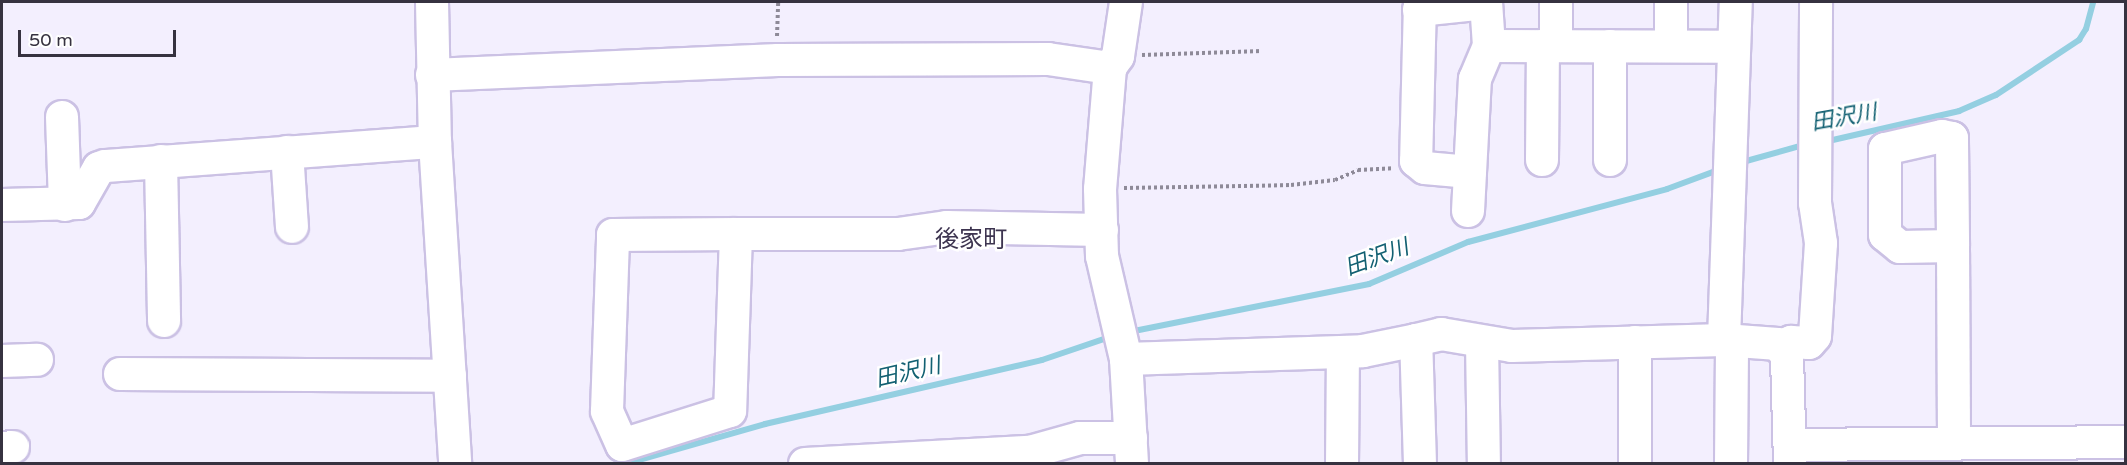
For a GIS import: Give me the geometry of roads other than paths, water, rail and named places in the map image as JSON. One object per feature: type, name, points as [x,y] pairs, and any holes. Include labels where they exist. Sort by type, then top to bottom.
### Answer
[{"type":"street","points":[[432,2],[435,142],[455,464]]},
{"type":"street","points":[[805,464],[1030,452],[1080,438],[1132,451],[1122,343],[1102,256],[1100,189],[1114,62],[1126,2]]},
{"type":"street","points":[[1468,211],[1475,79],[1489,46],[1486,2],[1420,6],[1417,163],[1425,168],[1470,172]]},
{"type":"street","points":[[1542,160],[1549,46],[1556,2]]},
{"type":"street","points":[[1671,2],[1671,46]]},
{"type":"street","points":[[1731,464],[1728,341],[1730,167],[1736,2]]},
{"type":"street","points":[[1122,343],[1343,352],[1449,334],[1512,346],[1728,341],[1771,342],[1783,346],[1791,342],[1809,343],[1815,336],[1821,243],[1815,203],[1818,141],[1816,2]]},
{"type":"street","points":[[1489,46],[1734,47]]},
{"type":"street","points":[[1610,46],[1610,160]]},
{"type":"street","points":[[432,75],[778,60],[1048,59],[1114,62]]},
{"type":"street","points":[[62,117],[65,205]]},
{"type":"street","points":[[2,205],[65,205],[85,198],[99,168],[161,161],[435,142]]},
{"type":"street","points":[[287,152],[292,227]]},
{"type":"street","points":[[161,161],[164,321]]},
{"type":"street","points":[[736,234],[730,411],[622,445],[607,411],[613,235],[736,234],[898,234],[947,227],[1101,230]]},
{"type":"street","points":[[1953,246],[1954,444]]},
{"type":"street","points":[[1416,340],[1420,464]]},
{"type":"street","points":[[1482,342],[1484,464]]},
{"type":"street","points":[[1635,342],[1635,464]]},
{"type":"street","points":[[1783,346],[1787,356],[1791,454],[1904,454],[1954,444],[2021,453],[2126,442]]},
{"type":"street","points":[[1342,464],[1343,352]]},
{"type":"street","points":[[2,361],[37,360]]},
{"type":"street","points":[[120,374],[450,376]]},
{"type":"waterway","name":"田沢川","points":[[1824,142],[1959,111],[1996,95],[2079,40],[2086,29],[2093,2]]},
{"type":"waterway","name":"田沢川","points":[[1739,163],[1807,144]]},
{"type":"waterway","name":"田沢川","points":[[1129,332],[1369,284],[1468,242],[1667,189],[1721,169]]},
{"type":"waterway","name":"田沢川","points":[[625,464],[765,424],[1042,360],[1113,336]]},
{"type":"district","name":"後家町","points":[[971,240]]}]
